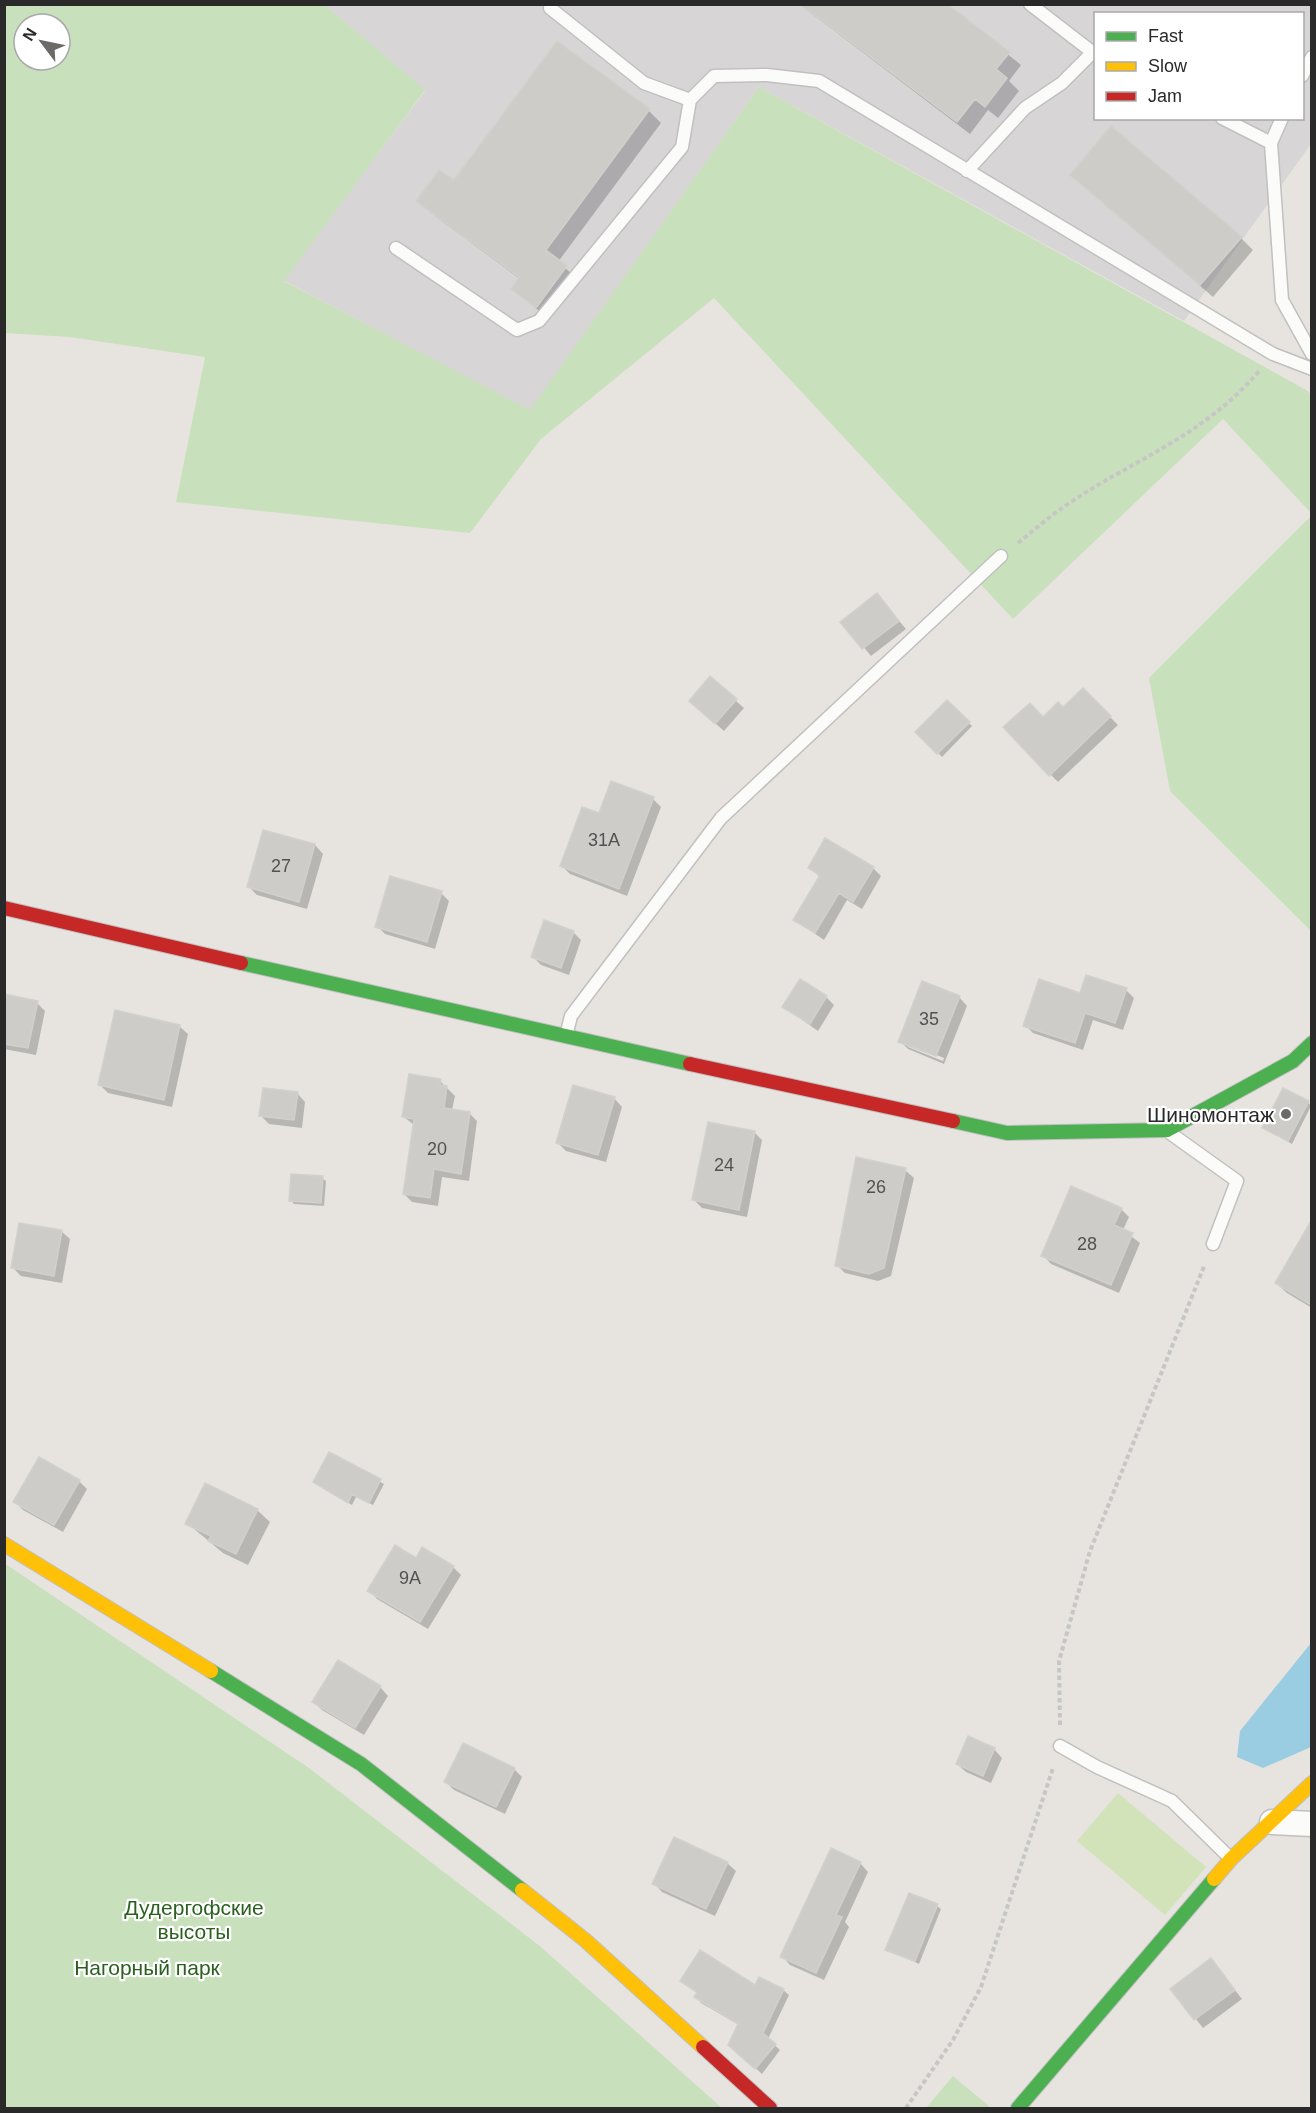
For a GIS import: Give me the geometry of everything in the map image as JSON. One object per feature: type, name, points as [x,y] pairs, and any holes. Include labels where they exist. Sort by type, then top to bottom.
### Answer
[{"type":"street","points":[[4,908],[566,1037],[1007,1133],[1167,1130],[1293,1061],[1311,1043]]},
{"type":"street","points":[[4,1544],[361,1764],[585,1940],[770,2109]]},
{"type":"street","points":[[1018,2109],[1231,1859],[1311,1783]]},
{"type":"street","points":[[1272,1822],[1311,1824]]},
{"type":"lane","points":[[966,171],[1025,108],[1062,83],[1094,54],[1030,4]]},
{"type":"lane","points":[[550,8],[644,83],[690,100]]},
{"type":"lane","points":[[1304,71],[1311,57]]},
{"type":"lane","points":[[396,248],[517,330],[539,321],[681,147],[690,100],[714,76],[766,75],[819,81],[1273,354],[1311,369]]},
{"type":"lane","points":[[1226,120],[1271,143]]},
{"type":"lane","points":[[1281,120],[1271,143],[1282,300],[1311,354]]},
{"type":"lane","points":[[566,1037],[571,1016],[721,818],[1001,556]]},
{"type":"lane","points":[[1167,1130],[1238,1181],[1213,1244]]},
{"type":"lane","points":[[1060,1746],[1096,1767],[1172,1802],[1231,1859]]},
{"type":"path","points":[[1001,556],[1065,506],[1166,449],[1208,420],[1249,383],[1273,354]]},
{"type":"path","points":[[906,2109],[953,2040],[981,1987],[1060,1746],[1059,1661],[1090,1551],[1213,1244]]},
{"type":"shaded area","points":[[325,5],[1311,5],[1311,144],[1184,321],[759,87],[530,411],[283,280],[425,91]]},
{"type":"green space","points":[[4,5],[325,5],[425,90],[284,281],[530,410],[759,87],[1308,391],[1312,396],[1311,513],[1223,419],[1013,619],[714,298],[541,439],[470,533],[176,502],[205,357],[69,337],[5,333]]},
{"type":"green space","points":[[1311,516],[1311,931],[1170,791],[1149,678]]},
{"type":"green space","name":"Дудергофские высоты","points":[[4,1563],[309,1768],[541,1947],[722,2108],[5,2108]]},
{"type":"green space","points":[[1118,1793],[1206,1867],[1165,1915],[1077,1841]]},
{"type":"green space","points":[[953,2076],[989,2106],[987,2108],[926,2108]]},
{"type":"water","points":[[1311,1643],[1311,1747],[1263,1768],[1237,1757],[1240,1731]]},
{"type":"building","points":[[800,4],[947,4],[1010,52],[996,69],[1007,78],[985,107],[975,99],[957,122]]},
{"type":"building","points":[[557,41],[650,109],[546,250],[567,266],[536,308],[511,289],[519,277],[416,201],[439,170],[454,180]]},
{"type":"building","points":[[1111,126],[1242,237],[1200,285],[1070,175]]},
{"type":"building","points":[[877,593],[899,621],[862,649],[840,622]]},
{"type":"building","points":[[710,676],[737,699],[715,724],[689,701]]},
{"type":"building","points":[[1083,688],[1111,716],[1049,776],[1003,727],[1030,703],[1043,717],[1058,702],[1063,707]]},
{"type":"building","points":[[947,700],[970,722],[937,754],[915,732]]},
{"type":"building","points":[[611,781],[654,797],[619,889],[560,866],[582,807],[599,813]]},
{"type":"building","points":[[263,830],[315,844],[299,902],[247,887]]},
{"type":"building","points":[[825,838],[874,867],[853,902],[839,893],[815,933],[793,920],[820,875],[808,868]]},
{"type":"building","points":[[390,876],[442,891],[427,942],[375,927]]},
{"type":"building","points":[[544,920],[574,931],[561,968],[531,957]]},
{"type":"building","points":[[1086,975],[1127,988],[1115,1023],[1085,1013],[1075,1043],[1023,1026],[1039,979],[1080,993]]},
{"type":"building","points":[[800,979],[827,996],[810,1024],[782,1007]]},
{"type":"building","points":[[922,981],[960,996],[936,1056],[898,1042]]},
{"type":"building","points":[[4,994],[38,1001],[28,1048],[4,1044]]},
{"type":"building","points":[[115,1010],[180,1025],[164,1100],[98,1085]]},
{"type":"building","points":[[409,1074],[441,1079],[440,1085],[447,1086],[444,1108],[470,1112],[461,1174],[434,1169],[430,1198],[403,1194],[414,1119],[402,1117]]},
{"type":"building","points":[[573,1085],[615,1097],[598,1155],[556,1143]]},
{"type":"building","points":[[263,1088],[298,1092],[294,1120],[259,1116]]},
{"type":"building","name":"Шиномонтаж","points":[[1283,1088],[1309,1101],[1288,1141],[1262,1128]]},
{"type":"building","points":[[708,1122],[755,1131],[739,1210],[692,1200]]},
{"type":"building","points":[[856,1157],[906,1168],[884,1268],[869,1274],[835,1266]]},
{"type":"building","points":[[291,1174],[323,1176],[321,1203],[289,1201]]},
{"type":"building","points":[[1071,1186],[1122,1208],[1114,1225],[1133,1233],[1111,1285],[1041,1256]]},
{"type":"building","points":[[1311,1221],[1311,1305],[1275,1283]]},
{"type":"building","points":[[19,1223],[62,1230],[54,1276],[11,1268]]},
{"type":"building","points":[[329,1452],[381,1479],[369,1503],[352,1494],[348,1503],[313,1482]]},
{"type":"building","points":[[39,1457],[80,1480],[54,1525],[13,1502]]},
{"type":"building","points":[[205,1483],[258,1509],[236,1554],[208,1541],[211,1536],[185,1524]]},
{"type":"building","points":[[395,1545],[416,1558],[422,1547],[454,1566],[420,1622],[367,1591]]},
{"type":"building","points":[[338,1660],[381,1686],[355,1728],[312,1702]]},
{"type":"building","points":[[968,1736],[995,1748],[983,1776],[956,1764]]},
{"type":"building","points":[[463,1743],[515,1768],[496,1807],[444,1782]]},
{"type":"building","points":[[674,1837],[728,1862],[706,1909],[652,1884]]},
{"type":"building","points":[[831,1848],[861,1862],[836,1915],[842,1917],[816,1973],[780,1957]]},
{"type":"building","points":[[909,1893],[938,1904],[915,1961],[885,1950]]},
{"type":"building","points":[[700,1950],[755,1985],[759,1977],[784,1989],[763,2033],[776,2044],[755,2069],[728,2045],[738,2024],[694,1997],[697,1992],[680,1981]]},
{"type":"building","points":[[1211,1958],[1235,1990],[1194,2020],[1170,1989]]},
{"type":"traffic: fast","points":[[241,963],[690,1064]]},
{"type":"traffic: fast","points":[[953,1121],[1007,1133],[1167,1130],[1293,1061],[1312,1043]]},
{"type":"traffic: fast","points":[[211,1671],[361,1764],[522,1890]]},
{"type":"traffic: fast","points":[[1018,2108],[1214,1879]]},
{"type":"traffic: slow","points":[[4,1544],[211,1671]]},
{"type":"traffic: slow","points":[[1214,1879],[1231,1859],[1312,1783]]},
{"type":"traffic: slow","points":[[522,1890],[585,1940],[703,2047]]},
{"type":"traffic: jam","points":[[4,908],[241,963]]},
{"type":"traffic: jam","points":[[690,1064],[953,1121]]},
{"type":"traffic: jam","points":[[703,2047],[770,2108]]},
{"type":"place","name":"Шиномонтаж","points":[[1286,1114]]},
{"type":"park label","name":"Нагорный парк","points":[[147,1967]]}]
